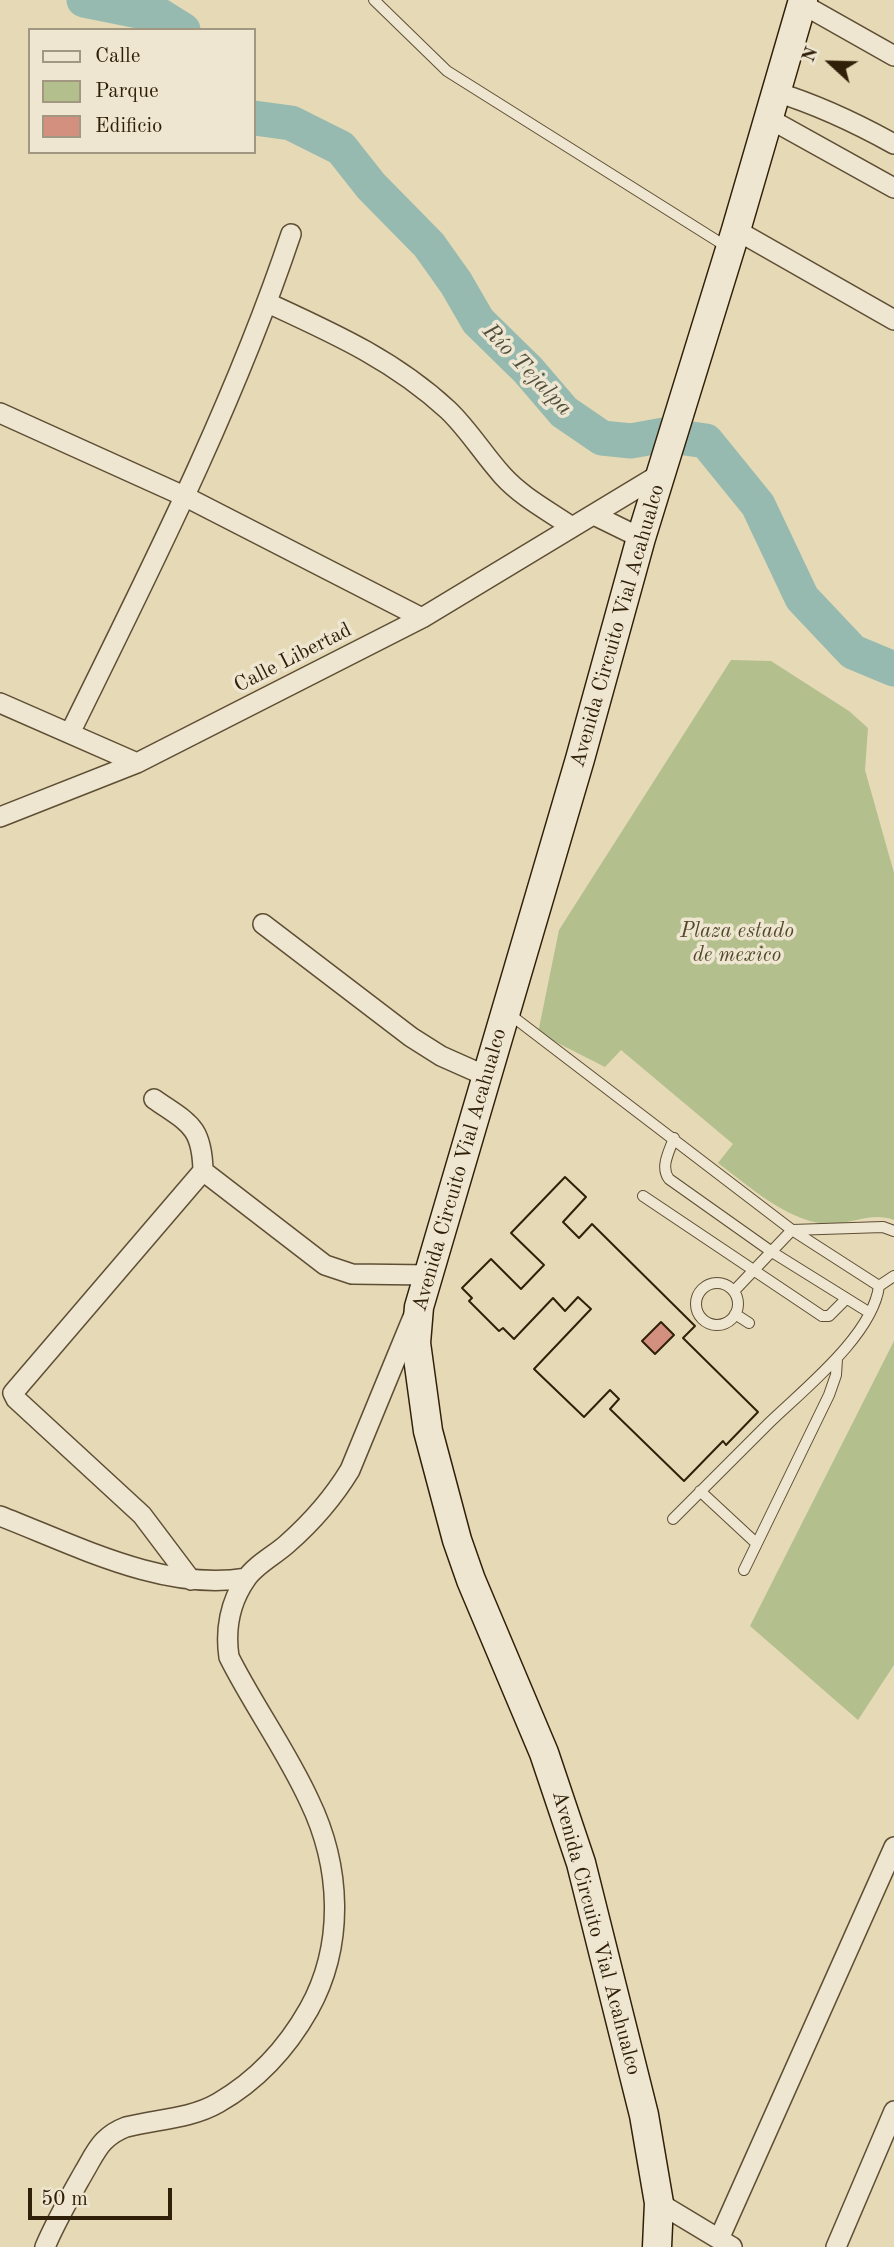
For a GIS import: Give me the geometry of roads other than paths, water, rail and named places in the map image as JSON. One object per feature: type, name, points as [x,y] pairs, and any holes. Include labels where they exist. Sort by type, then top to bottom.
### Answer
[{"type":"street","name":"Avenida Circuito Vial Acahualco","points":[[657,2247],[659,2203],[644,2115],[581,1863],[544,1752],[471,1580],[457,1539],[423,1402],[416,1343],[419,1307],[580,759],[641,538],[803,2]]},
{"type":"street","points":[[803,2],[894,56]]},
{"type":"street","points":[[776,92],[812,103],[855,122],[894,144]]},
{"type":"street","points":[[768,118],[894,188]]},
{"type":"street","points":[[70,733],[186,497],[268,303],[291,234]]},
{"type":"street","points":[[733,239],[894,320]]},
{"type":"street","points":[[268,303],[352,341],[425,390],[472,435],[513,486],[572,527]]},
{"type":"street","points":[[0,414],[186,497],[422,618]]},
{"type":"street","name":"Calle Libertad","points":[[0,817],[137,763],[422,618],[594,515],[665,464]]},
{"type":"street","points":[[594,515],[641,538]]},
{"type":"street","points":[[0,703],[137,763]]},
{"type":"street","points":[[263,924],[411,1037],[442,1056],[486,1076]]},
{"type":"street","points":[[154,1098],[193,1127],[202,1148],[203,1171],[13,1393],[16,1399],[142,1515],[191,1580]]},
{"type":"street","points":[[203,1171],[325,1265],[352,1274],[430,1275]]},
{"type":"street","points":[[45,2247],[55,2223],[102,2142],[124,2128],[191,2114],[217,2104],[263,2071],[285,2046],[319,1990],[334,1933],[335,1899],[331,1864],[310,1800],[229,1657],[226,1639],[228,1623],[246,1578],[317,1516],[350,1470],[407,1327],[419,1307]]},
{"type":"street","points":[[0,1516],[148,1573],[191,1580],[230,1581],[246,1578]]},
{"type":"street","points":[[659,2203],[725,2243],[894,1847]]},
{"type":"street","points":[[836,2247],[894,2111]]},
{"type":"lane","points":[[374,0],[447,71],[733,239]]},
{"type":"lane","points":[[505,1010],[792,1230],[879,1286]]},
{"type":"lane","points":[[674,1138],[665,1164],[669,1180],[772,1252],[870,1313]]},
{"type":"lane","points":[[643,1196],[822,1316],[829,1316],[846,1299]]},
{"type":"lane","points":[[734,1291],[792,1230],[884,1227],[894,1231]]},
{"type":"lane","points":[[673,1519],[837,1359],[870,1313],[879,1286],[894,1276]]},
{"type":"lane","points":[[710,1284],[723,1284],[734,1291],[738,1303],[735,1314],[729,1321],[716,1324],[703,1319],[697,1306],[700,1292],[710,1284]]},
{"type":"lane","points":[[735,1314],[749,1324]]},
{"type":"lane","points":[[744,1570],[829,1395],[836,1375],[837,1359]]},
{"type":"lane","points":[[700,1491],[756,1543]]},
{"type":"waterway","name":"Río Tejalpa","points":[[84,0],[159,15],[180,28]]},
{"type":"waterway","name":"Río Tejalpa","points":[[256,118],[291,123],[341,148],[371,186],[429,245],[456,283],[478,321],[528,370],[564,412],[602,438],[631,441],[664,435],[706,441],[758,505],[802,598],[853,652],[894,669]]},
{"type":"park label","name":"Plaza estado de mexico","points":[[737,943]]}]
